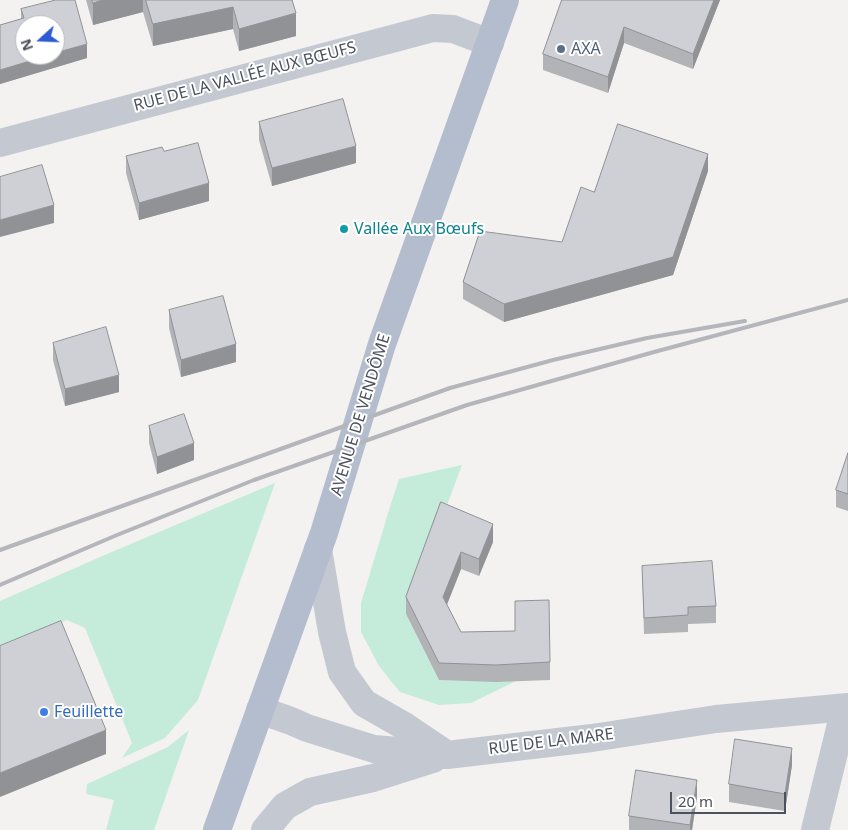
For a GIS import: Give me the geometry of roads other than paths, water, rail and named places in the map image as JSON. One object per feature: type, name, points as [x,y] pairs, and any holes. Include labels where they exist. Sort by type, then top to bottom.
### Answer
[{"type":"main road","name":"AVENUE DE VENDÔME","points":[[217,830],[321,541],[382,344],[505,0]]},
{"type":"street","name":"RUE DE LA VALLÉE AUX BŒUFS","points":[[0,143],[433,28],[453,29],[490,44]]},
{"type":"street","points":[[321,541],[332,632],[342,672],[364,703],[406,727],[447,755]]},
{"type":"street","points":[[815,830],[847,707]]},
{"type":"street","name":"RUE DE LA MARE","points":[[260,710],[307,728],[374,749],[447,755],[592,738],[716,719],[847,707]]},
{"type":"street","points":[[265,830],[285,806],[310,792],[373,778],[447,755]]},
{"type":"railway","points":[[0,585],[117,535],[254,480],[467,405],[848,300]]},
{"type":"railway","points":[[0,550],[450,388],[553,360],[647,338],[745,321]]},
{"type":"place","name":"AXA","points":[[561,49]]},
{"type":"place","name":"Vallée Aux Bœufs","points":[[344,229]]},
{"type":"place","name":"Feuillette","points":[[44,712]]}]
